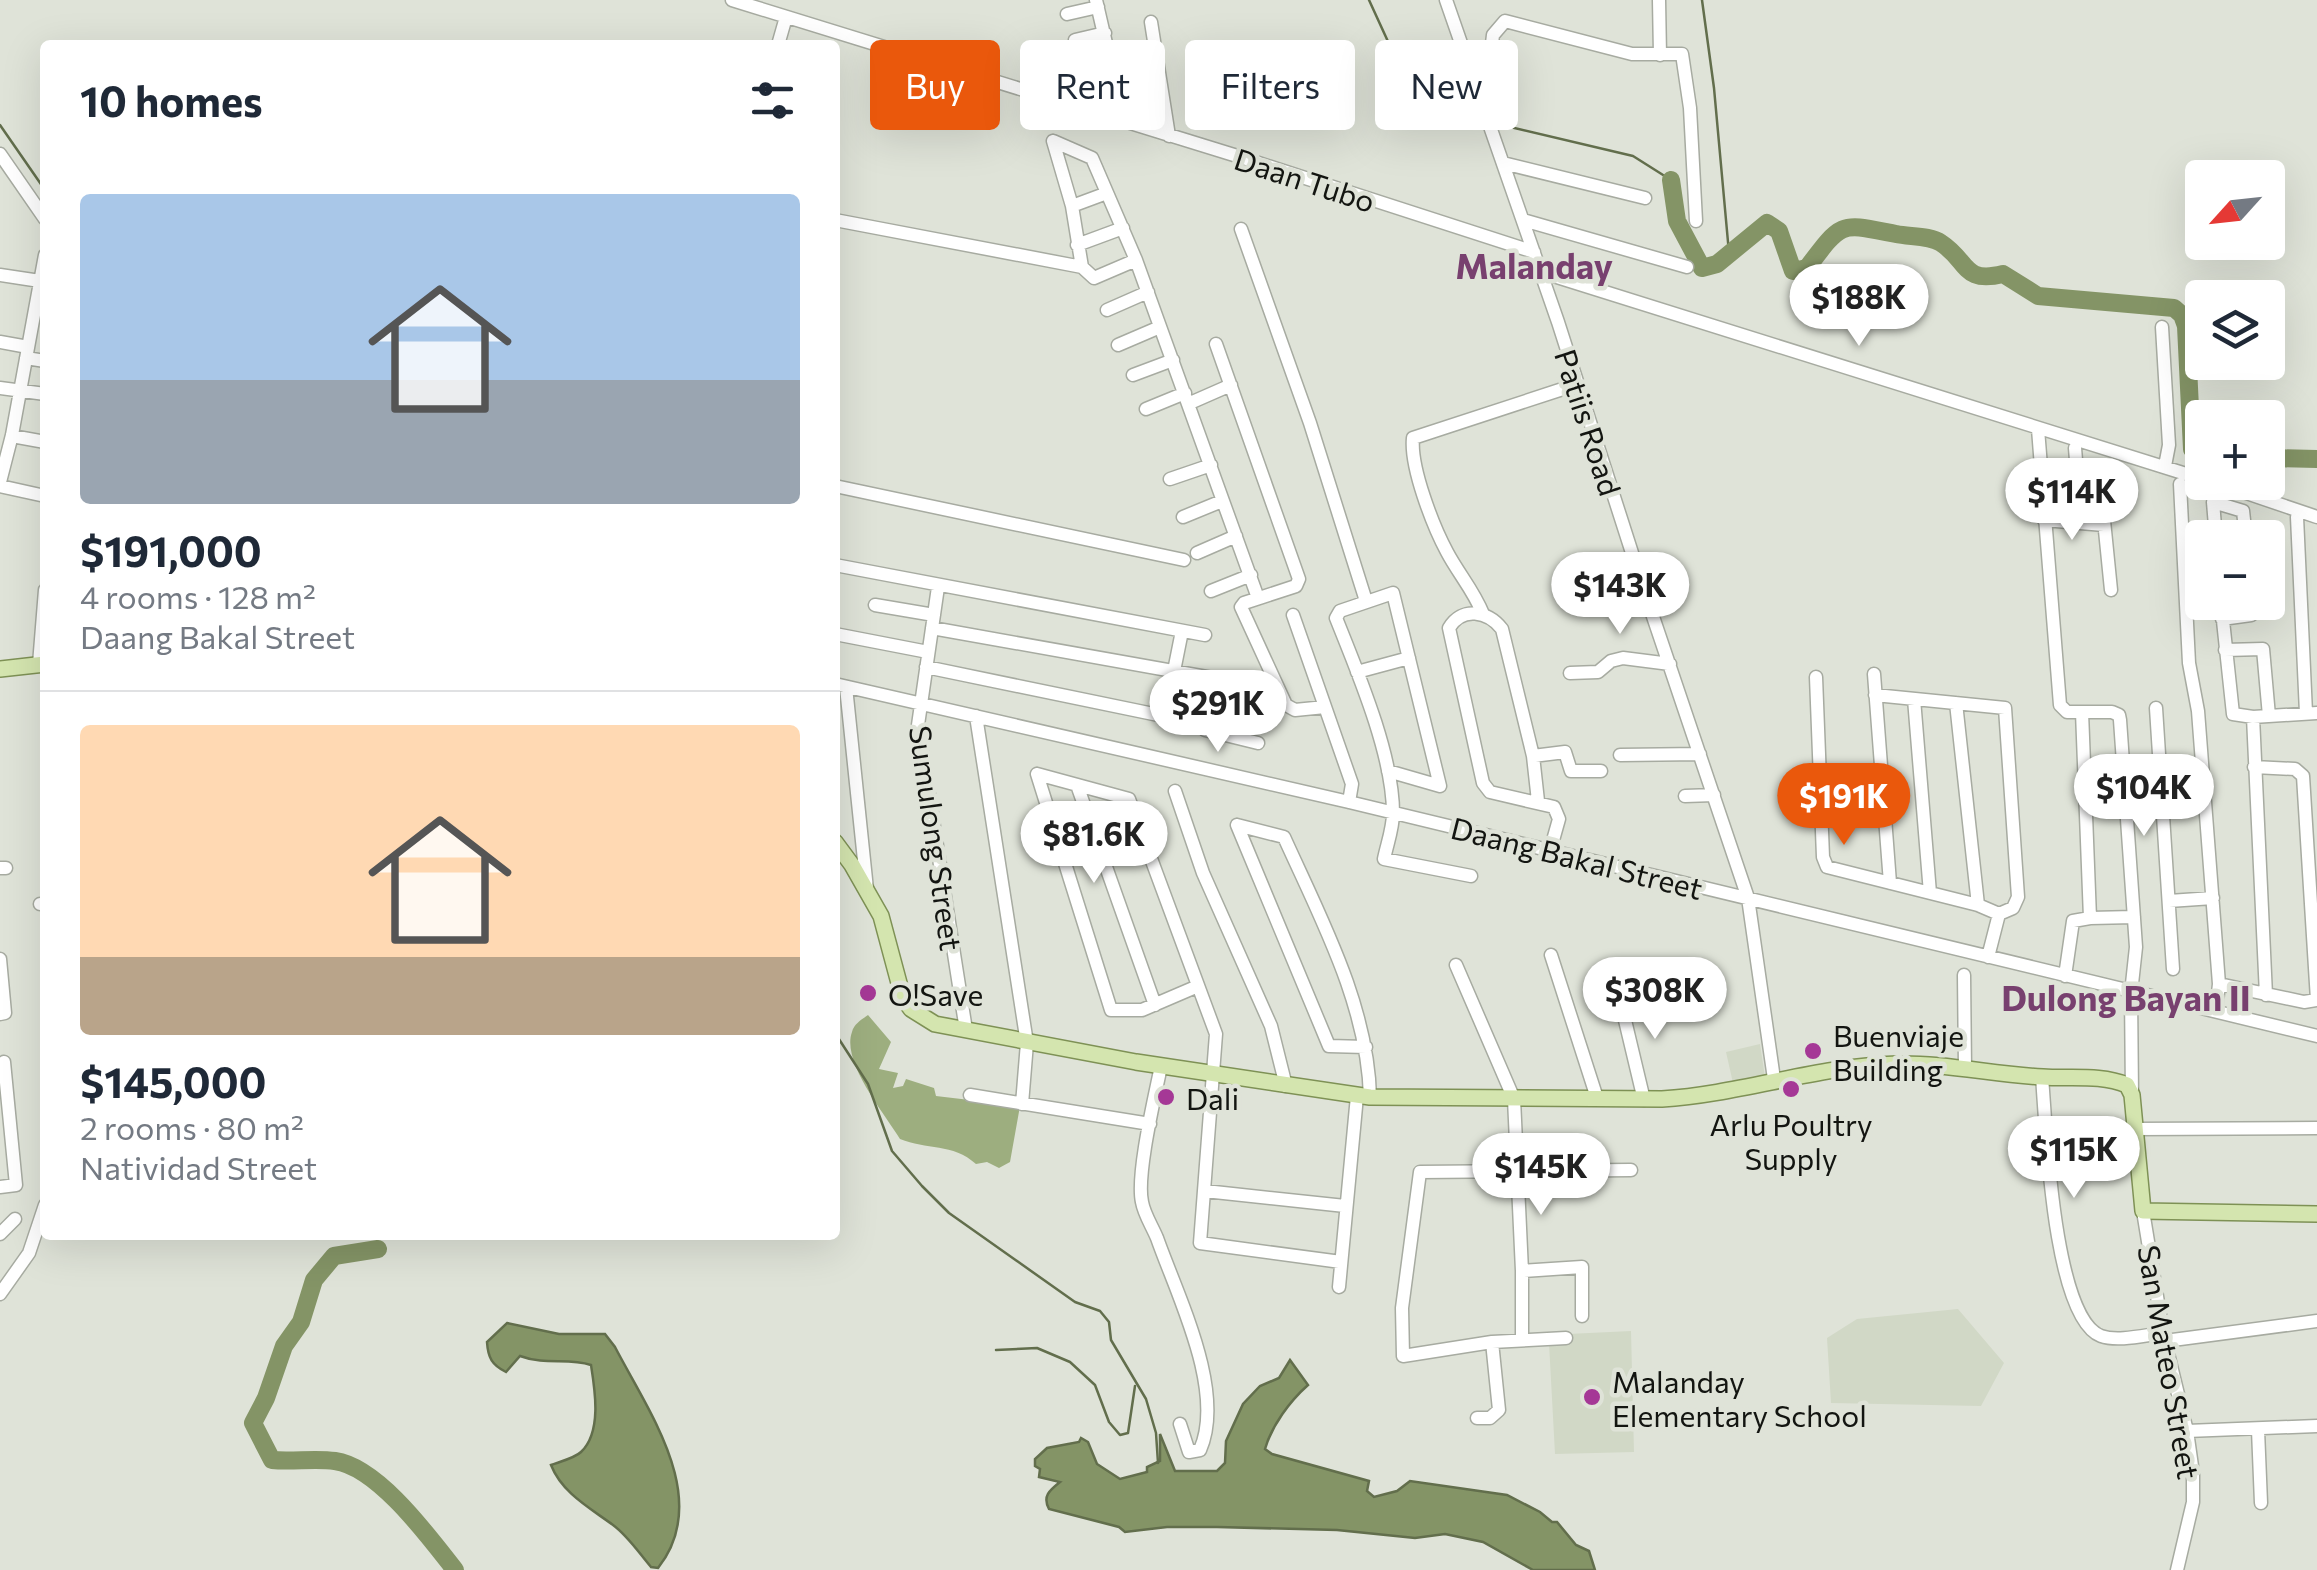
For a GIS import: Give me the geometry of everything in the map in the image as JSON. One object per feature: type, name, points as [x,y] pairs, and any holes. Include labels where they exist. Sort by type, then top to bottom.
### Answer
[{"type":"main road","points":[[0,669],[40,664]]},
{"type":"main road","points":[[840,849],[867,889],[888,937],[903,998],[924,1018],[966,1030],[1161,1066],[1364,1096],[1644,1100],[1702,1096],[1774,1079],[1898,1064],[2116,1080],[2127,1085],[2132,1095],[2143,1211],[2317,1214]]},
{"type":"street","name":"Daan Tubo","points":[[732,0],[1020,90]]},
{"type":"street","name":"Patiis Road","points":[[1446,0],[1460,40]]},
{"type":"street","points":[[1659,0],[1660,55]]},
{"type":"street","points":[[1067,14],[1097,4],[1107,40]]},
{"type":"street","points":[[779,40],[786,17]]},
{"type":"street","points":[[1492,40],[1505,21],[1616,50],[1682,54],[1696,221]]},
{"type":"street","points":[[1151,22],[1170,136]]},
{"type":"street","points":[[1075,40],[1106,33]]},
{"type":"street","name":"Daan Tubo","points":[[1150,130],[1534,252]]},
{"type":"street","name":"Patiis Road","points":[[1492,130],[1748,898],[1774,1079]]},
{"type":"street","points":[[1082,267],[1072,206],[1052,142],[1092,158],[1136,260],[1258,598]]},
{"type":"street","points":[[0,154],[40,212]]},
{"type":"street","points":[[1504,163],[1645,198]]},
{"type":"street","points":[[1072,206],[1107,192]]},
{"type":"street","points":[[1523,220],[1687,267]]},
{"type":"street","points":[[840,221],[1082,267],[1094,278],[1136,260]]},
{"type":"street","points":[[1077,245],[1123,228]]},
{"type":"street","points":[[1241,229],[1316,441],[1366,601]]},
{"type":"street","points":[[1540,272],[2165,466],[2185,476]]},
{"type":"street","points":[[0,274],[40,282],[0,484],[40,495]]},
{"type":"street","points":[[1107,310],[1148,292]]},
{"type":"street","points":[[2162,326],[2169,444],[2165,466]]},
{"type":"street","points":[[1118,345],[1160,327]]},
{"type":"street","points":[[0,342],[40,360]]},
{"type":"street","points":[[1216,344],[1299,579],[1296,586],[1241,607],[1282,701],[1294,710],[1326,707]]},
{"type":"street","points":[[1132,375],[1173,360]]},
{"type":"street","points":[[1146,409],[1230,384]]},
{"type":"street","points":[[1483,614],[1435,523],[1414,458],[1413,438],[1578,384]]},
{"type":"street","points":[[0,388],[40,393]]},
{"type":"street","points":[[2038,429],[2060,705],[2067,712],[2118,715],[2136,947],[2131,993],[2132,1095]]},
{"type":"street","points":[[7,438],[40,441]]},
{"type":"street","points":[[2075,448],[2081,522]]},
{"type":"street","points":[[1170,479],[1211,465]]},
{"type":"street","points":[[2078,466],[2099,471],[2111,590]]},
{"type":"street","points":[[2180,484],[2189,663],[2198,710],[2219,984],[2216,1011]]},
{"type":"street","points":[[840,487],[1190,556],[1236,536]]},
{"type":"street","points":[[2227,500],[2243,512],[2244,520]]},
{"type":"street","points":[[2255,500],[2317,517]]},
{"type":"street","points":[[1183,517],[1222,501]]},
{"type":"street","points":[[2222,620],[2233,714],[2253,717],[2312,713],[2297,517]]},
{"type":"street","points":[[2044,520],[2104,525]]},
{"type":"street","points":[[840,566],[1204,635]]},
{"type":"street","points":[[1210,591],[1251,575]]},
{"type":"street","name":"Sumulong Street","points":[[938,587],[918,725],[966,1030]]},
{"type":"street","points":[[1388,771],[1440,786],[1393,593],[1337,613],[1388,771],[1393,812],[1384,859],[1471,876]]},
{"type":"street","points":[[875,605],[933,622],[1229,682]]},
{"type":"street","points":[[1293,615],[1352,784],[1350,802]]},
{"type":"street","points":[[1538,801],[1532,756],[1502,629],[1492,617],[1464,615],[1449,628],[1481,776],[1490,792],[1554,808],[1559,818],[1550,851]]},
{"type":"street","points":[[1174,670],[1182,631]]},
{"type":"street","points":[[840,635],[928,652]]},
{"type":"street","points":[[2225,650],[2263,649],[2269,716]]},
{"type":"street","points":[[1357,672],[1409,658]]},
{"type":"street","points":[[1570,673],[1598,672],[1611,660],[1623,658],[1670,664]]},
{"type":"street","points":[[926,667],[1197,723],[1204,730],[1258,743]]},
{"type":"street","points":[[1874,674],[1890,883]]},
{"type":"street","points":[[1816,677],[1824,864],[1829,870],[1978,905],[1999,914],[2013,908],[2018,897],[2005,708],[1875,695]]},
{"type":"street","points":[[841,686],[867,889]]},
{"type":"street","name":"Daang Bakal Street","points":[[841,686],[1393,812],[2317,1036]]},
{"type":"street","points":[[1914,699],[1930,893]]},
{"type":"street","points":[[1197,723],[1202,702]]},
{"type":"street","points":[[1956,704],[1978,905]]},
{"type":"street","points":[[2156,708],[2173,969]]},
{"type":"street","points":[[2082,712],[2090,918]]},
{"type":"street","points":[[976,716],[1027,1043],[1022,1104]]},
{"type":"street","points":[[2253,717],[2266,995]]},
{"type":"street","points":[[1532,756],[1566,752],[1570,771],[1600,770]]},
{"type":"street","points":[[1620,755],[1700,754]]},
{"type":"street","points":[[2219,984],[2304,1002],[2317,1000],[2303,776],[2295,769],[2254,766]]},
{"type":"street","points":[[1198,986],[1142,1010],[1111,1010],[1036,774],[1129,798],[1216,1034],[1200,1243],[1341,1262]]},
{"type":"street","points":[[1076,785],[1156,1005]]},
{"type":"street","points":[[1175,791],[1203,873],[1271,1026],[1286,1086]]},
{"type":"street","points":[[1685,796],[1714,795]]},
{"type":"street","points":[[1339,1287],[1346,1206],[1364,1096],[1366,1046],[1333,944],[1284,838],[1237,825],[1328,1046],[1366,1046]]},
{"type":"street","points":[[2170,901],[2212,898]]},
{"type":"street","points":[[1988,957],[1999,914]]},
{"type":"street","points":[[2065,976],[2072,924],[2090,918],[2134,917]]},
{"type":"street","points":[[1551,955],[1597,1098]]},
{"type":"street","points":[[0,959],[4,1013],[0,1014]]},
{"type":"street","points":[[1456,965],[1514,1099],[1522,1339]]},
{"type":"street","points":[[1964,976],[1964,1069]]},
{"type":"street","points":[[1619,995],[1644,1100]]},
{"type":"street","points":[[0,1187],[16,1185],[3,1084],[4,1062]]},
{"type":"street","points":[[1161,1066],[1141,1201],[1198,1347],[1207,1392],[1207,1423],[1201,1450],[1192,1453],[1180,1424]]},
{"type":"street","points":[[2042,1077],[2050,1181],[2060,1246],[2078,1314],[2092,1330],[2108,1338],[2164,1337],[2317,1322]]},
{"type":"street","points":[[970,1095],[1150,1124]]},
{"type":"street","points":[[2136,1129],[2317,1128]]},
{"type":"street","points":[[1566,1338],[1492,1342],[1403,1356],[1402,1308],[1420,1172],[1631,1170]]},
{"type":"street","points":[[1205,1190],[1346,1206]]},
{"type":"street","name":"San Mateo Street","points":[[2143,1211],[2164,1337],[2187,1431],[2194,1496],[2177,1570]]},
{"type":"street","points":[[0,1294],[29,1253],[40,1218]]},
{"type":"street","points":[[0,1221],[14,1219],[0,1234]]},
{"type":"street","points":[[1522,1271],[1582,1267],[1582,1316]]},
{"type":"street","points":[[1477,1418],[1490,1418],[1499,1410],[1492,1342]]},
{"type":"street","points":[[2187,1431],[2317,1426]]},
{"type":"street","points":[[2258,1430],[2262,1503]]},
{"type":"shaded area","points":[[868,1015],[891,1042],[879,1069],[898,1073],[893,1088],[903,1086],[906,1079],[934,1088],[936,1096],[1020,1106],[1010,1162],[999,1168],[987,1162],[976,1164],[949,1150],[900,1139],[866,1087],[853,1058],[853,1029]]},
{"type":"shaded area","points":[[1760,1044],[1765,1077],[1733,1083],[1726,1052]]},
{"type":"shaded area","points":[[1958,1309],[2004,1363],[1981,1406],[1831,1403],[1827,1338],[1857,1319]]},
{"type":"shaded area","points":[[507,1323],[559,1334],[605,1334],[615,1347],[658,1427],[677,1485],[679,1513],[673,1541],[658,1568],[651,1567],[618,1529],[569,1492],[551,1465],[571,1458],[588,1444],[595,1410],[591,1365],[520,1356],[506,1372],[492,1360],[487,1342]]},
{"type":"shaded area","name":"Malanday Elementary School","points":[[1631,1331],[1634,1452],[1555,1454],[1549,1343],[1568,1334]]},
{"type":"shaded area","points":[[1290,1360],[1308,1385],[1272,1431],[1265,1449],[1272,1454],[1369,1481],[1367,1491],[1374,1497],[1397,1491],[1410,1481],[1507,1495],[1557,1522],[1576,1545],[1589,1551],[1595,1570],[1533,1570],[1483,1542],[1445,1534],[1415,1538],[1337,1530],[1217,1527],[1125,1532],[1119,1527],[1049,1509],[1047,1497],[1060,1482],[1039,1477],[1035,1459],[1047,1448],[1079,1442],[1081,1438],[1088,1442],[1097,1464],[1120,1479],[1147,1472],[1147,1467],[1160,1461],[1160,1434],[1175,1471],[1217,1471],[1225,1463],[1226,1441],[1243,1404],[1260,1386],[1279,1378]]},
{"type":"waterway","points":[[1369,0],[1387,40]]},
{"type":"waterway","points":[[1702,0],[1729,253]]},
{"type":"waterway","points":[[0,125],[40,183]]},
{"type":"waterway","points":[[1518,129],[1633,156],[1671,180]]},
{"type":"waterway","points":[[1671,180],[1677,221],[1702,268],[1717,264],[1767,223],[1779,231],[1793,271],[1807,268],[1836,233],[1853,227],[1936,240],[1973,273],[2003,274],[2038,296],[2174,308],[2186,326],[2190,400]]},
{"type":"waterway","points":[[2285,458],[2317,459]]},
{"type":"waterway","points":[[840,1041],[868,1084],[892,1151],[922,1186],[949,1213],[1075,1302],[1100,1311],[1109,1322],[1111,1340],[1146,1399],[1156,1433],[1158,1463]]},
{"type":"waterway","points":[[378,1249],[334,1256],[314,1280],[301,1322],[284,1346],[253,1423],[272,1460],[335,1461],[368,1476],[401,1505],[455,1570]]},
{"type":"waterway","points":[[996,1350],[1037,1348],[1070,1362],[1095,1385],[1109,1422],[1120,1435],[1128,1433],[1135,1386]]},
{"type":"place","name":"O!Save","points":[[868,993]]},
{"type":"place","name":"Buenviaje Building","points":[[1813,1051]]},
{"type":"place","name":"Arlu Poultry Supply","points":[[1791,1089]]},
{"type":"place","name":"Dali","points":[[1166,1097]]},
{"type":"place","name":"Malanday Elementary School","points":[[1592,1397]]},
{"type":"district","name":"Malanday","points":[[1534,264]]},
{"type":"district","name":"Dulong Bayan II","points":[[2126,996]]}]
